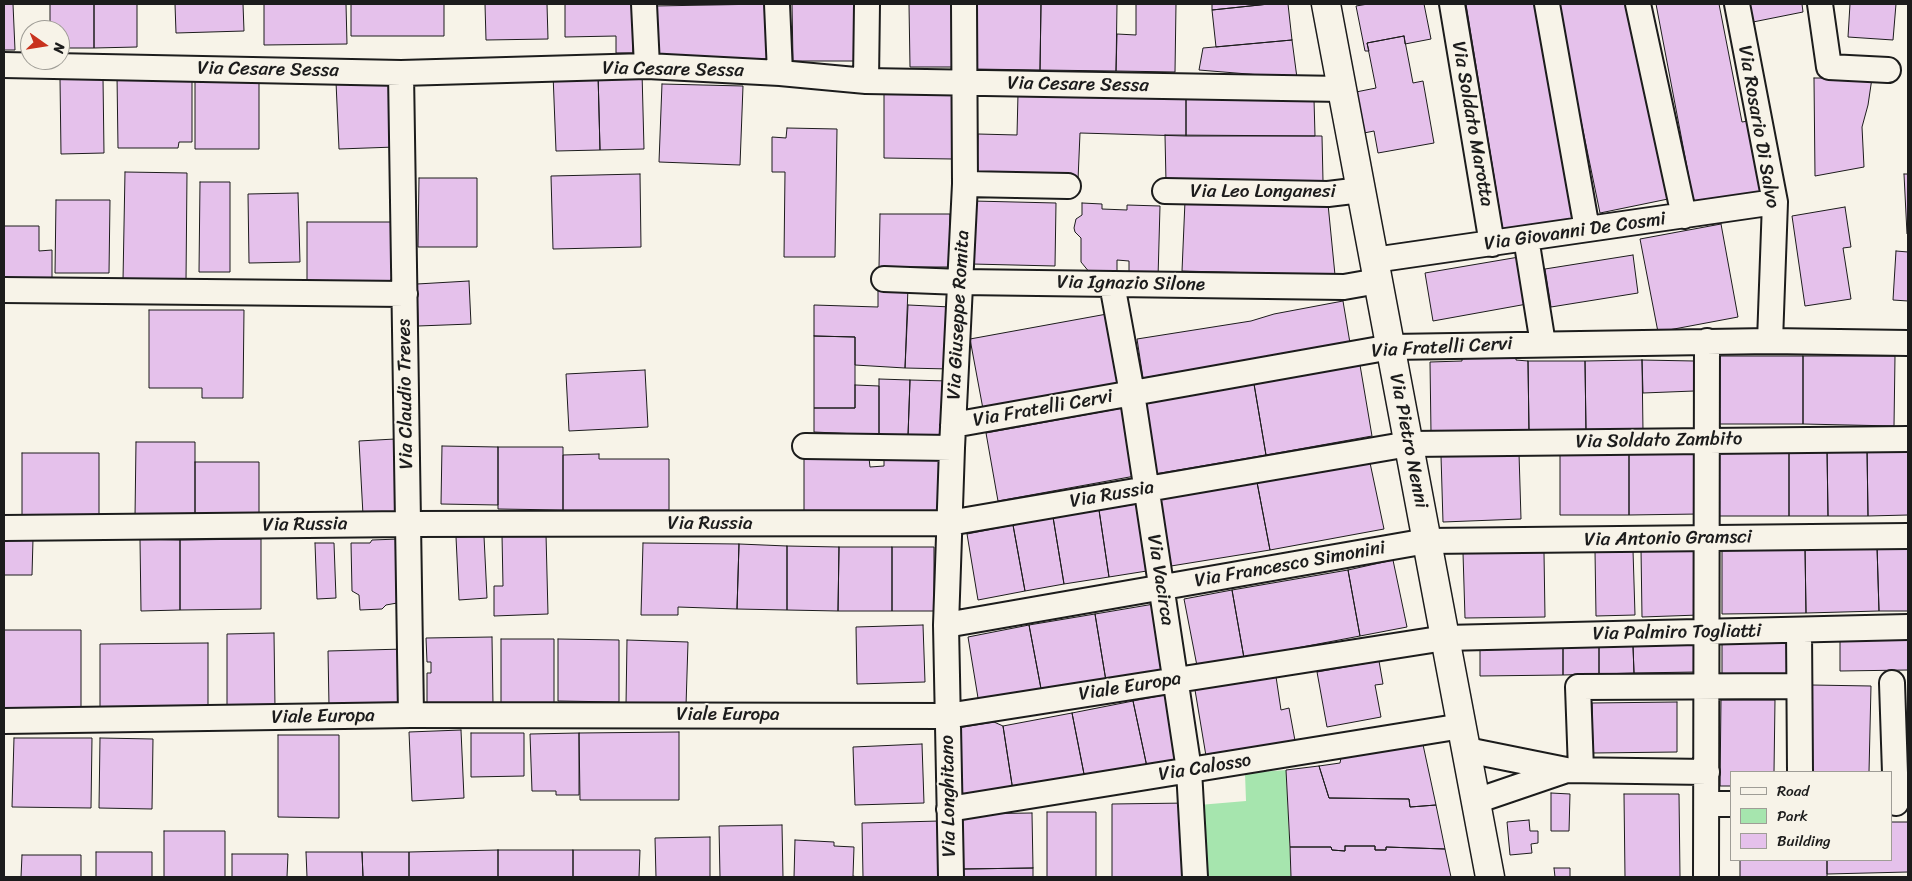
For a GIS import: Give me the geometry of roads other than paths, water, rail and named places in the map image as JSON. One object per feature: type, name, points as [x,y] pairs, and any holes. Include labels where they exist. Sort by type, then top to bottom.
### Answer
[{"type":"main road","name":"Via Pietro Nenni","points":[[1326,4],[1490,877]]},
{"type":"street","points":[[644,4],[647,66]]},
{"type":"street","points":[[777,4],[780,73]]},
{"type":"street","points":[[866,82],[867,4]]},
{"type":"street","name":"Via Giuseppe Romita","points":[[946,716],[946,625],[952,437],[965,184],[964,4]]},
{"type":"street","name":"Via Soldato Marotta","points":[[1452,4],[1492,244]]},
{"type":"street","points":[[1546,4],[1587,230]]},
{"type":"street","points":[[1638,4],[1684,216]]},
{"type":"street","name":"Via Rosario Di Salvo","points":[[1737,4],[1774,202],[1770,341]]},
{"type":"street","points":[[1820,4],[1828,67],[1888,70]]},
{"type":"street","name":"Via Cesare Sessa","points":[[4,66],[401,73],[647,66],[780,73],[866,82],[1342,89]]},
{"type":"street","name":"Via Claudio Treves","points":[[401,73],[411,715]]},
{"type":"street","points":[[965,184],[1068,186]]},
{"type":"street","name":"Via Leo Longanesi","points":[[1165,191],[1328,194],[1361,190]]},
{"type":"street","name":"Via Giovanni De Cosmi","points":[[1376,271],[1526,238],[1774,202]]},
{"type":"street","points":[[1526,238],[1543,344]]},
{"type":"street","name":"Via Ignazio Silone","points":[[884,279],[961,282],[1344,287],[1376,271]]},
{"type":"street","name":"Via Vacirca","points":[[1112,284],[1132,394],[1189,770],[1196,877]]},
{"type":"street","points":[[4,290],[405,294]]},
{"type":"street","points":[[1706,877],[1707,341]]},
{"type":"street","name":"Via Fratelli Cervi","points":[[805,446],[952,437],[1132,394],[1391,347],[1707,341],[1908,343]]},
{"type":"street","name":"Via Soldato Zambito","points":[[1409,444],[1908,438]]},
{"type":"street","name":"Via Russia","points":[[4,528],[408,524],[949,523],[1409,444]]},
{"type":"street","name":"Via Antonio Gramsci","points":[[1427,541],[1908,536]]},
{"type":"street","name":"Via Francesco Simonini","points":[[946,625],[1427,541]]},
{"type":"street","name":"Via Palmiro Togliatti","points":[[1445,638],[1908,627]]},
{"type":"street","points":[[1799,630],[1800,771]]},
{"type":"street","name":"Viale Europa","points":[[4,721],[411,715],[946,716],[1445,638]]},
{"type":"street","points":[[1892,683],[1898,803]]},
{"type":"street","points":[[1573,770],[1578,687],[1799,686]]},
{"type":"street","name":"Via Longhitano","points":[[946,716],[951,877]]},
{"type":"street","points":[[1464,738],[1573,770],[1707,772]]},
{"type":"street","name":"Via Calosso","points":[[949,809],[1189,770],[1464,738]]},
{"type":"street","points":[[1476,801],[1573,770]]},
{"type":"street","points":[[1706,804],[1730,804]]}]
